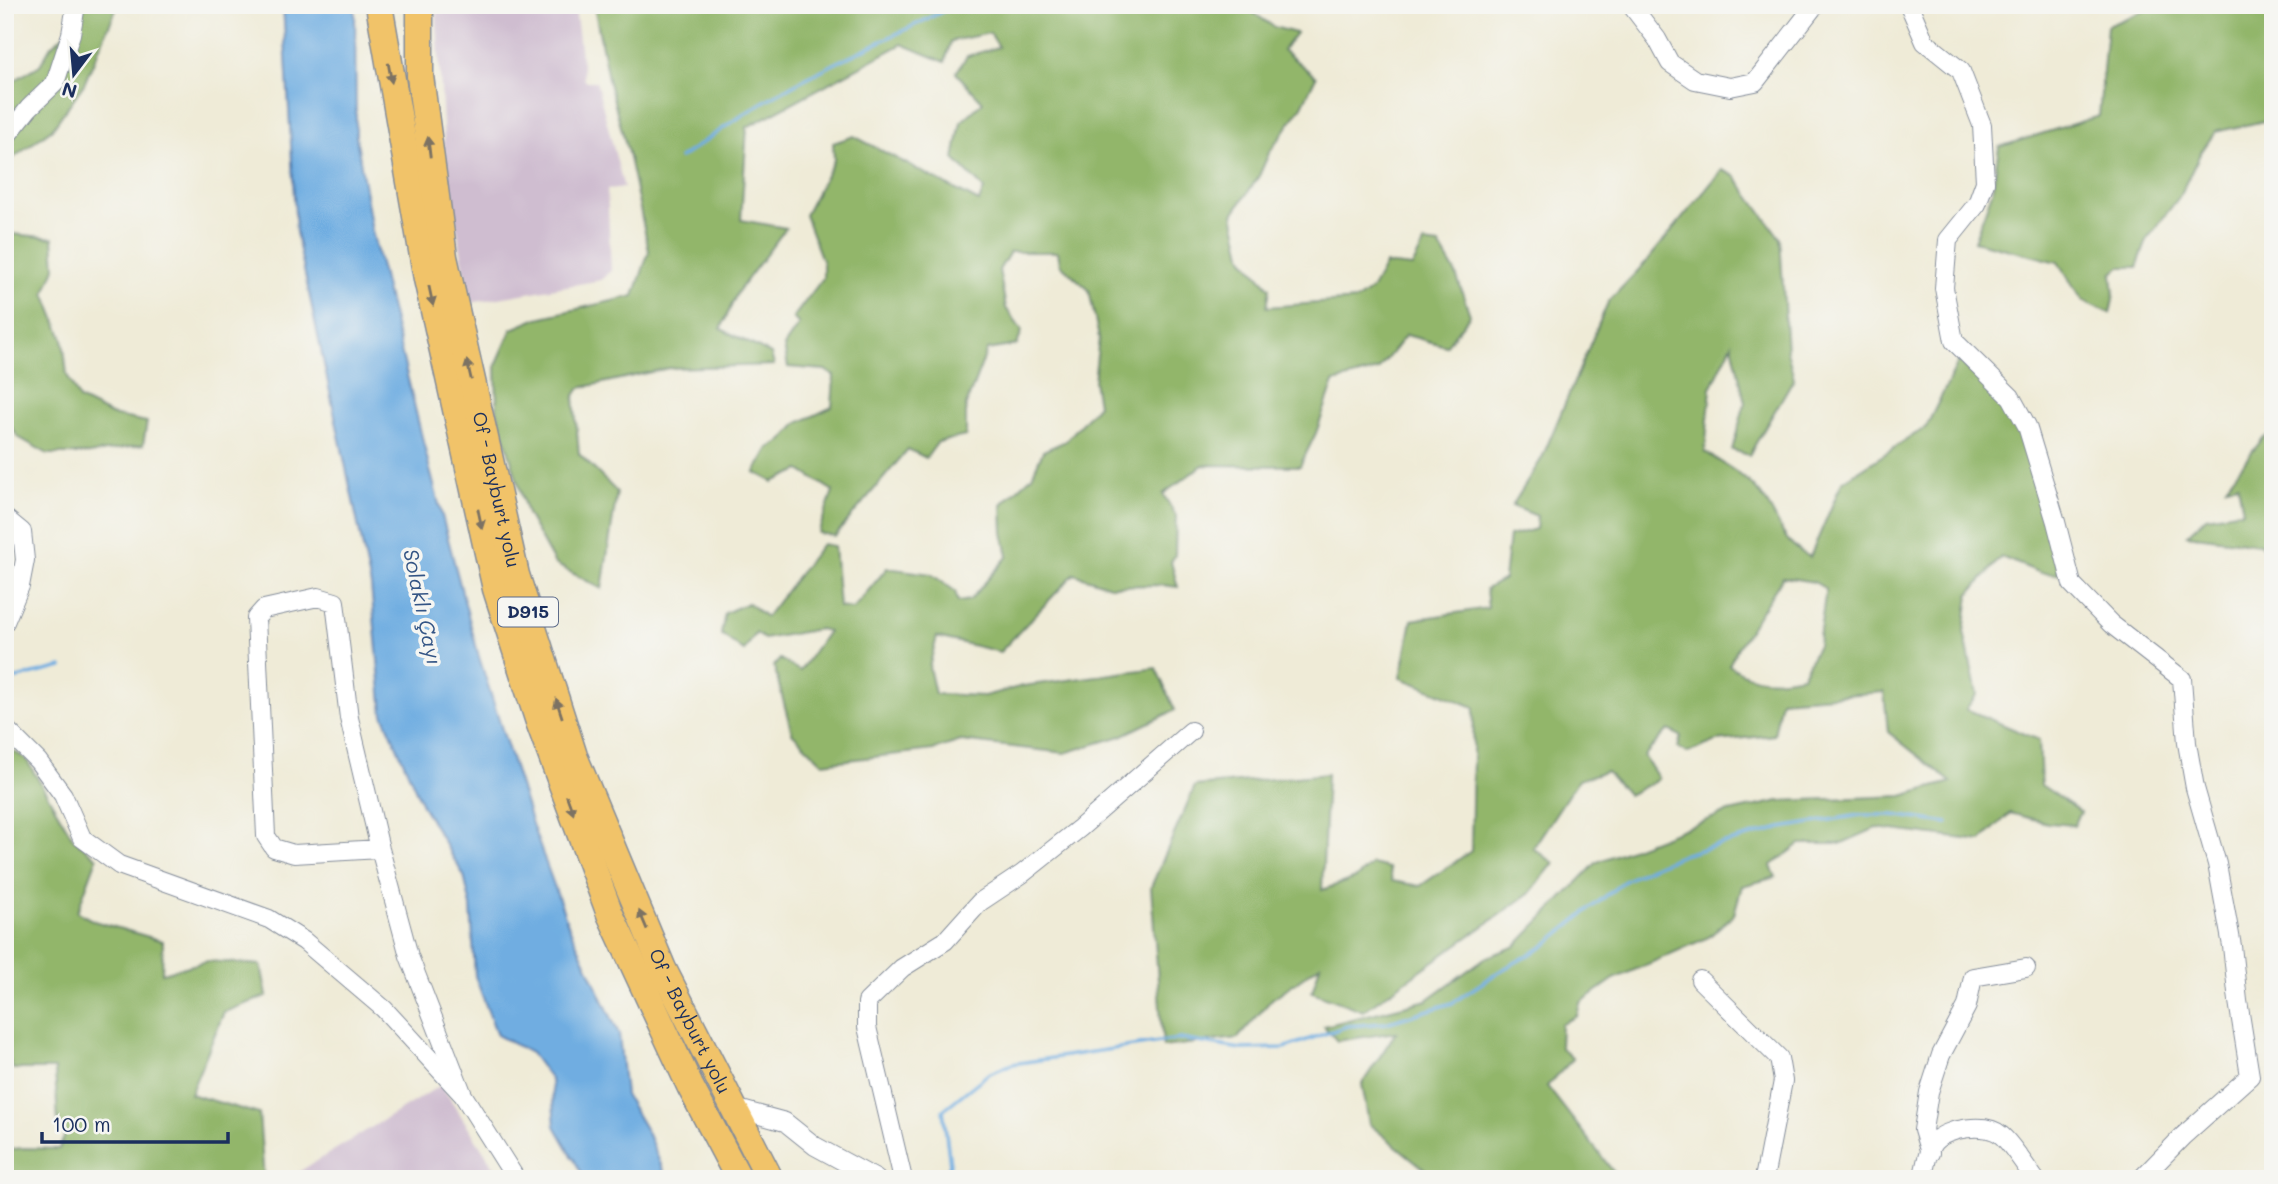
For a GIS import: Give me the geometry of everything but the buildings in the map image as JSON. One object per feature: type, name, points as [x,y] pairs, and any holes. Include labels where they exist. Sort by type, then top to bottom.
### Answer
[{"type":"highway","name":"Of - Bayburt yolu","points":[[379,5],[427,279],[496,589],[539,722],[610,914],[690,1086],[739,1179]]},
{"type":"highway","name":"Of - Bayburt yolu","points":[[419,5],[420,76],[443,257],[516,575],[580,769],[663,969],[770,1179]]},
{"type":"street","points":[[5,138],[29,108],[55,83],[71,34],[76,5]]},
{"type":"street","points":[[1631,5],[1657,39],[1670,63],[1695,80],[1730,87],[1755,82],[1815,5]]},
{"type":"street","points":[[1909,5],[1925,41],[1961,71],[1982,125],[1985,182],[1977,204],[1948,240],[1944,288],[1954,341],[2011,397],[2027,426],[2072,584],[2111,624],[2182,679],[2187,743],[2232,946],[2250,1076],[2183,1136],[2141,1179]]},
{"type":"street","points":[[5,519],[22,532],[25,560],[20,586],[5,622]]},
{"type":"street","points":[[380,849],[294,855],[274,848],[266,836],[256,618],[264,609],[318,597],[335,602],[349,718],[380,849],[409,956],[463,1095]]},
{"type":"street","points":[[5,728],[38,761],[63,794],[82,838],[119,865],[270,919],[304,941],[384,1009],[463,1095],[516,1179]]},
{"type":"street","points":[[902,1179],[867,1027],[867,1002],[902,968],[945,941],[980,902],[1022,874],[1080,828],[1191,730]]},
{"type":"street","points":[[1930,1153],[1923,1130],[1929,1092],[1941,1055],[1967,1006],[1973,977],[2026,968]]},
{"type":"street","points":[[1700,980],[1779,1058],[1783,1080],[1764,1179]]},
{"type":"street","points":[[734,1108],[785,1122],[815,1146],[876,1179]]},
{"type":"street","points":[[1923,1179],[1924,1167],[1934,1142],[1954,1130],[1981,1127],[2001,1133],[2035,1179]]},
{"type":"shaded area","points":[[436,5],[575,7],[584,81],[596,81],[624,188],[607,189],[611,270],[601,280],[470,303],[445,158]]},
{"type":"shaded area","points":[[441,1085],[502,1179],[287,1179]]},
{"type":"green space","points":[[84,5],[118,5],[84,84],[52,129],[5,164],[5,86],[40,65],[51,46],[79,22]]},
{"type":"green space","points":[[594,5],[1250,5],[1248,9],[1274,27],[1296,33],[1283,50],[1316,77],[1302,106],[1269,153],[1259,176],[1233,214],[1243,258],[1270,288],[1267,307],[1357,300],[1372,289],[1385,264],[1412,267],[1424,243],[1439,245],[1456,274],[1470,315],[1446,346],[1406,335],[1378,370],[1334,382],[1316,433],[1300,466],[1203,465],[1163,494],[1176,516],[1175,555],[1171,562],[1178,587],[1110,586],[1074,574],[1000,652],[937,637],[929,667],[935,694],[984,696],[1023,686],[1156,668],[1175,710],[1121,736],[1065,753],[961,741],[933,750],[823,763],[792,733],[774,666],[780,659],[800,671],[828,631],[820,629],[764,639],[756,633],[744,651],[721,634],[725,613],[748,603],[766,617],[822,544],[834,546],[839,607],[853,609],[887,568],[931,574],[955,591],[958,602],[970,600],[1008,556],[1003,533],[1002,504],[1032,476],[1043,451],[1066,441],[1098,405],[1094,381],[1099,338],[1089,290],[1060,264],[1058,252],[1010,252],[999,270],[1006,308],[1022,331],[1017,345],[987,350],[966,405],[966,436],[938,442],[926,458],[908,449],[835,536],[818,533],[833,491],[800,470],[773,482],[755,472],[769,448],[782,441],[798,423],[832,407],[834,376],[825,370],[788,367],[784,346],[799,324],[793,318],[823,278],[823,263],[805,215],[834,160],[833,143],[854,136],[979,202],[984,189],[954,159],[961,122],[983,102],[956,73],[967,56],[999,47],[990,33],[951,41],[945,62],[902,44],[747,127],[741,220],[786,228],[737,293],[721,329],[771,354],[774,365],[669,368],[580,388],[574,397],[579,454],[617,492],[602,589],[555,564],[527,514],[497,411],[496,365],[512,329],[538,318],[634,296],[649,251],[628,153],[608,79]]},
{"type":"green space","points":[[2158,5],[2273,5],[2273,119],[2215,132],[2200,154],[2179,197],[2148,238],[2137,267],[2120,267],[2112,274],[2114,295],[2110,313],[2083,301],[2058,262],[1974,241],[1992,192],[1999,147],[2099,116],[2107,26]]},
{"type":"green space","points":[[1722,170],[1735,176],[1780,238],[1787,351],[1794,378],[1749,455],[1732,450],[1745,403],[1732,344],[1711,388],[1705,452],[1737,472],[1758,491],[1792,545],[1810,557],[1842,482],[1926,427],[1959,361],[1994,393],[2024,435],[2048,517],[2059,574],[2041,573],[2001,557],[1969,595],[1964,632],[1977,694],[1966,709],[2039,740],[2041,785],[2081,812],[2074,825],[2048,823],[2010,813],[1981,841],[1876,828],[1840,844],[1800,844],[1771,866],[1776,877],[1742,886],[1734,914],[1709,937],[1614,979],[1580,1003],[1577,1016],[1561,1024],[1560,1047],[1573,1059],[1547,1086],[1619,1179],[1437,1179],[1369,1124],[1362,1084],[1396,1032],[1337,1041],[1324,1026],[1427,1000],[1485,958],[1516,946],[1597,862],[1725,813],[1779,801],[1902,796],[1951,782],[1888,732],[1884,692],[1781,700],[1774,735],[1717,741],[1687,753],[1678,748],[1681,736],[1668,730],[1644,756],[1659,779],[1628,795],[1606,771],[1578,780],[1533,848],[1554,863],[1529,894],[1363,1011],[1312,992],[1320,965],[1272,999],[1238,1038],[1163,1047],[1151,887],[1195,786],[1327,774],[1322,890],[1356,878],[1372,864],[1389,868],[1392,881],[1420,886],[1471,851],[1474,707],[1401,678],[1412,620],[1488,608],[1486,589],[1504,579],[1509,536],[1536,529],[1537,516],[1512,506],[1542,458],[1608,302],[1647,261]],"holes":[[[1783,577],[1814,582],[1826,589],[1818,645],[1802,676],[1782,679],[1755,678],[1729,665]]]},
{"type":"green space","points":[[5,204],[12,234],[53,238],[55,268],[45,293],[63,339],[67,375],[79,399],[111,415],[147,422],[143,445],[89,454],[48,454],[18,437],[6,419]]},
{"type":"green space","points":[[2273,435],[2273,560],[2260,544],[2187,535],[2206,517],[2243,511],[2238,484],[2226,486],[2264,437]]},
{"type":"green space","points":[[5,746],[26,759],[73,838],[97,858],[77,912],[94,921],[163,941],[162,973],[208,961],[261,965],[267,996],[224,1012],[190,1094],[259,1114],[264,1179],[5,1179],[5,1150],[59,1149],[65,1135],[58,1123],[55,1069],[13,1069],[5,1051],[5,898],[11,889],[5,878]]},
{"type":"water","name":"Solaklı Çayı","points":[[283,5],[355,5],[356,136],[372,231],[479,657],[533,827],[569,927],[619,1034],[625,1095],[647,1132],[667,1179],[585,1179],[555,1126],[551,1080],[531,1053],[497,1035],[475,976],[471,906],[464,876],[423,807],[383,714],[371,586],[296,232]]},
{"type":"waterway","points":[[680,158],[792,85],[955,5]]},
{"type":"waterway","points":[[5,681],[62,667]]},
{"type":"waterway","points":[[943,1179],[950,1164],[943,1110],[988,1074],[1012,1064],[1180,1039],[1241,1049],[1284,1048],[1347,1026],[1386,1023],[1452,1003],[1543,947],[1623,882],[1685,854],[1781,828],[1860,815],[1893,815],[1947,823]]}]
